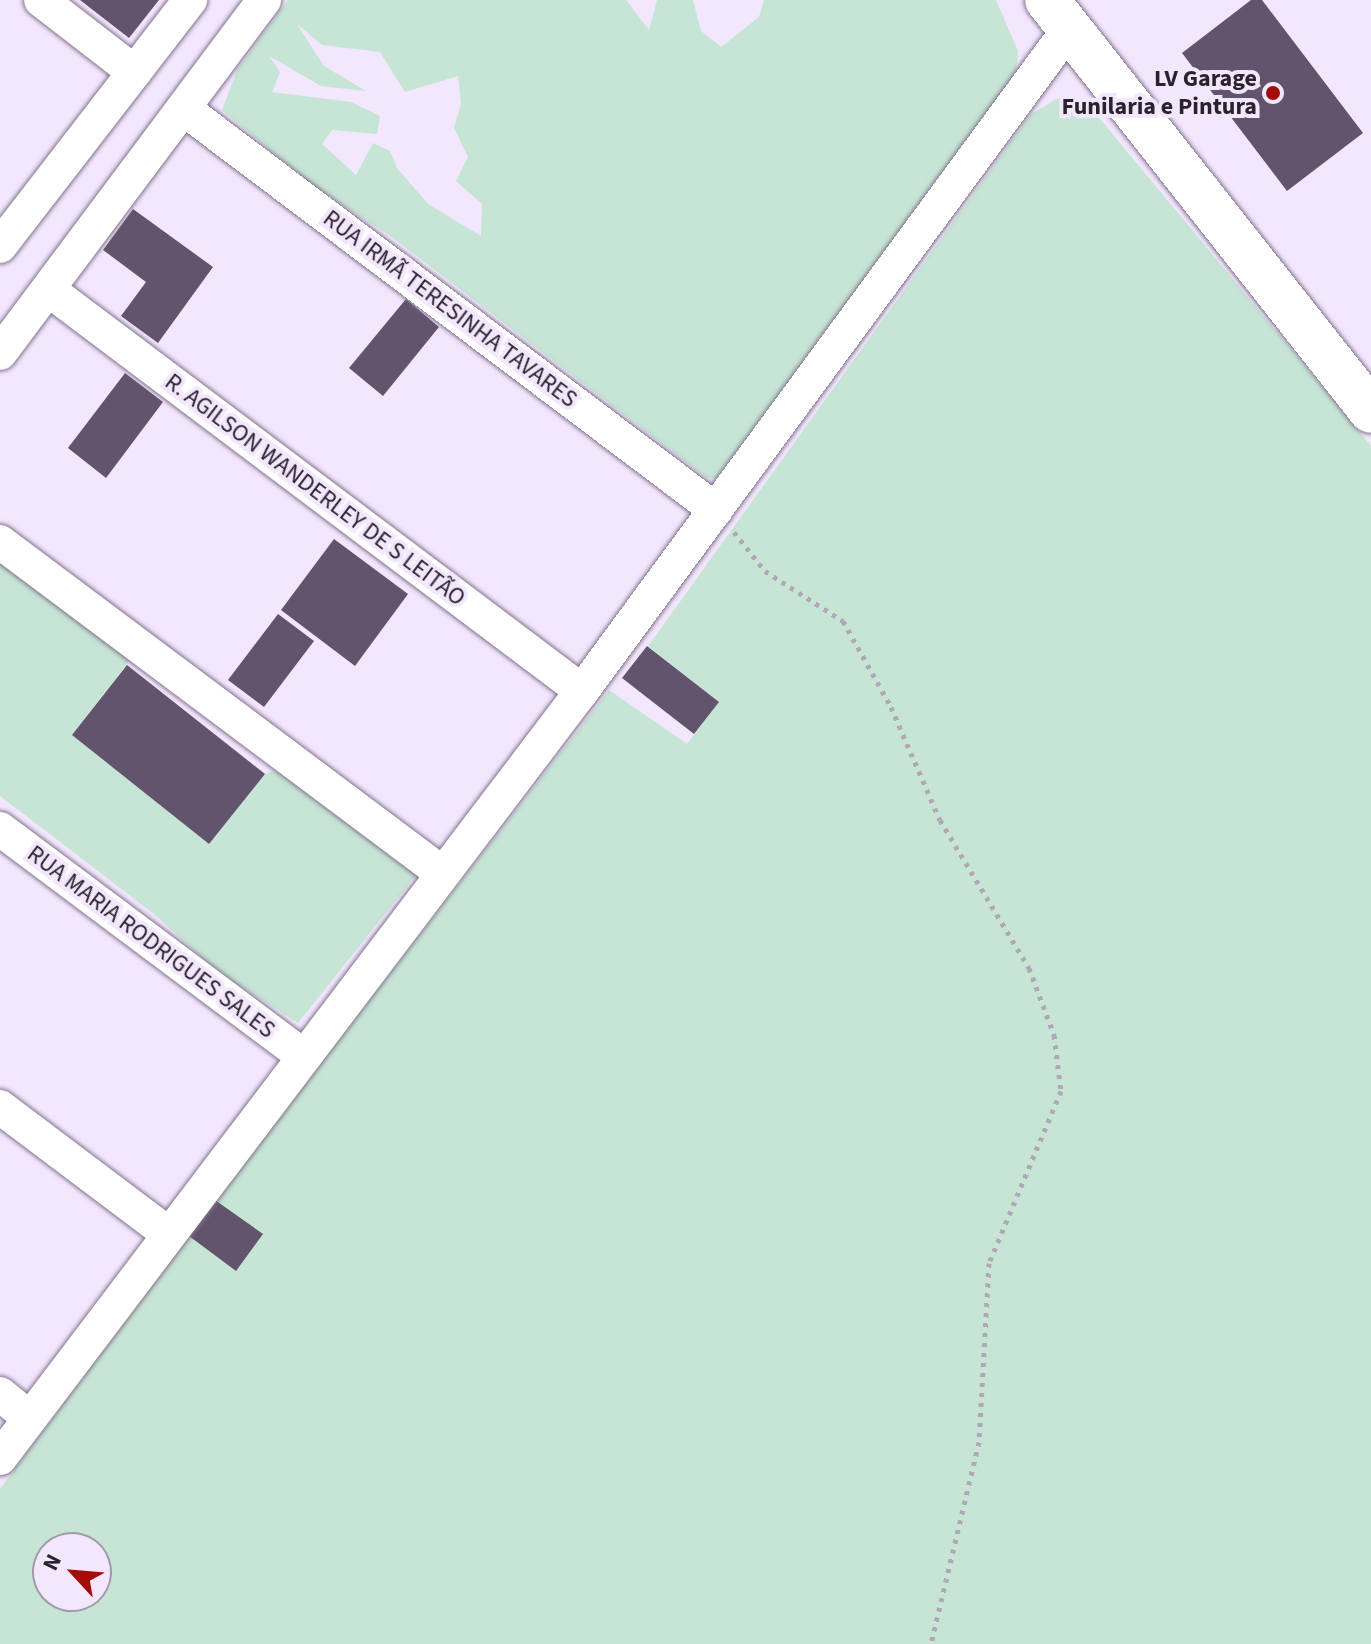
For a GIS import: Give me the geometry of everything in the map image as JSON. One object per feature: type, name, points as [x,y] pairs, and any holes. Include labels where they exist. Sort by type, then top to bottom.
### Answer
[{"type":"main road","points":[[1058,14],[1371,411]]},
{"type":"street","points":[[41,0],[134,72]]},
{"type":"street","points":[[0,246],[190,0]]},
{"type":"street","points":[[0,353],[184,109],[253,8]]},
{"type":"street","points":[[0,1458],[716,510],[1058,14]]},
{"type":"street","name":"RUA IRMÃ TERESINHA TAVARES","points":[[184,109],[716,510]]},
{"type":"street","name":"R. AGILSON WANDERLEY DE S LEITÃO","points":[[49,290],[582,691]]},
{"type":"street","points":[[0,542],[442,873]]},
{"type":"street","name":"RUA MARIA RODRIGUES SALES","points":[[0,829],[302,1055]]},
{"type":"street","points":[[0,1107],[167,1233]]},
{"type":"street","points":[[0,1394],[30,1418]]},
{"type":"path","points":[[716,510],[765,571],[843,621],[891,707],[940,820],[1029,968],[1054,1035],[1061,1091],[989,1263],[979,1442],[931,1644]]},
{"type":"green space","points":[[288,0],[626,0],[649,30],[657,0],[693,0],[701,31],[721,47],[759,17],[764,0],[996,0],[1018,51],[1016,73],[719,479],[707,478],[393,238],[311,184],[222,110],[237,70]],"holes":[[[297,24],[322,45],[380,52],[405,92],[458,76],[461,104],[454,128],[468,157],[456,181],[482,204],[481,236],[428,204],[397,168],[390,151],[373,143],[356,175],[322,144],[332,130],[377,134],[380,116],[351,102],[272,92],[280,72],[269,56],[321,86],[366,91],[324,66]]]},
{"type":"green space","points":[[1060,97],[1096,114],[1371,446],[1371,1644],[0,1644],[0,1489],[189,1236],[235,1270],[262,1234],[215,1200],[609,690],[687,744],[719,702],[648,646],[1031,114]]},
{"type":"green space","points":[[0,560],[133,656],[72,735],[209,844],[265,774],[276,770],[416,875],[298,1023],[217,971],[154,914],[0,796]]},
{"type":"building","points":[[80,0],[159,0],[129,38]]},
{"type":"building","name":"LV Garage Funilaria e Pintura","points":[[1251,0],[1262,0],[1363,133],[1287,191],[1182,53]]},
{"type":"building","points":[[133,209],[213,267],[158,343],[121,316],[146,282],[103,250]]},
{"type":"building","points":[[406,299],[439,327],[383,396],[349,368]]},
{"type":"building","points":[[125,373],[163,402],[106,478],[68,448]]},
{"type":"building","points":[[334,539],[408,594],[355,666],[281,610]]},
{"type":"building","points":[[278,614],[314,641],[264,707],[228,680]]},
{"type":"building","points":[[647,646],[719,702],[694,734],[622,678]]},
{"type":"building","points":[[127,665],[265,774],[209,844],[72,735]]},
{"type":"building","points":[[215,1200],[263,1234],[236,1271],[189,1236]]},
{"type":"place","name":"LV Garage Funilaria e Pintura","points":[[1273,93]]}]
